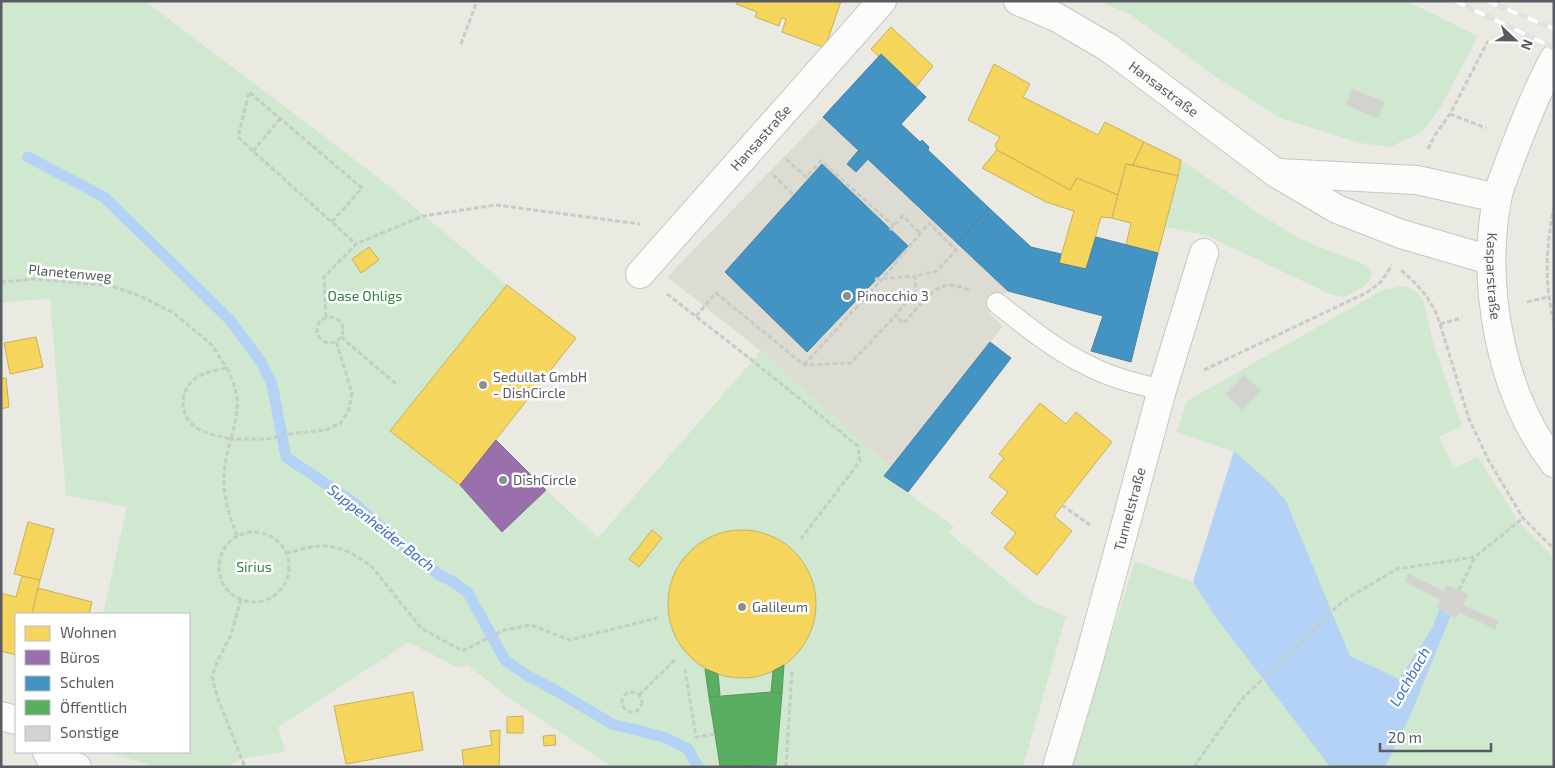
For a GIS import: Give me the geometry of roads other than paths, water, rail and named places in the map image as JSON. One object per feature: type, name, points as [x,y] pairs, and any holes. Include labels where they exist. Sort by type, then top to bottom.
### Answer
[{"type":"street","name":"Hansastraße","points":[[640,274],[882,1]]},
{"type":"street","name":"Hansastraße","points":[[1018,1],[1056,17],[1109,48],[1276,173],[1337,209],[1401,234],[1490,260]]},
{"type":"street","name":"Kasparstraße","points":[[1554,59],[1518,140],[1497,198],[1490,260],[1494,309],[1500,346],[1522,409],[1554,463]]},
{"type":"street","points":[[1276,173],[1417,180],[1497,198]]},
{"type":"street","name":"Tunnelstraße","points":[[1057,767],[1162,390],[1204,253]]},
{"type":"street","points":[[1,716],[15,720]]},
{"type":"street","points":[[48,753],[52,760],[77,767]]},
{"type":"lane","points":[[997,303],[1051,345],[1090,366],[1125,380],[1162,390]]},
{"type":"water","name":"Lochbach","points":[[1234,451],[1271,484],[1286,501],[1350,656],[1399,679],[1431,630],[1440,609],[1451,615],[1410,716],[1385,767],[1330,767],[1215,616],[1193,582]]},
{"type":"waterway","name":"Suppenheider Bach","points":[[28,157],[104,197],[229,319],[261,362],[272,384],[286,457],[350,500],[421,561],[468,593],[505,660],[528,676],[612,724],[664,737],[688,749],[698,767]]},
{"type":"railway","points":[[1455,1],[1554,48]]},
{"type":"railway","points":[[1487,1],[1554,29]]},
{"type":"place","name":"Pinocchio 3","points":[[847,296]]},
{"type":"place","name":"Sedullat GmbH - DishCircle","points":[[483,385]]},
{"type":"place","name":"DishCircle","points":[[503,480]]},
{"type":"place","name":"Galileum","points":[[742,607]]},
{"type":"park label","name":"Oase Ohligs","points":[[365,296]]},
{"type":"park label","name":"Sirius","points":[[254,567]]}]
